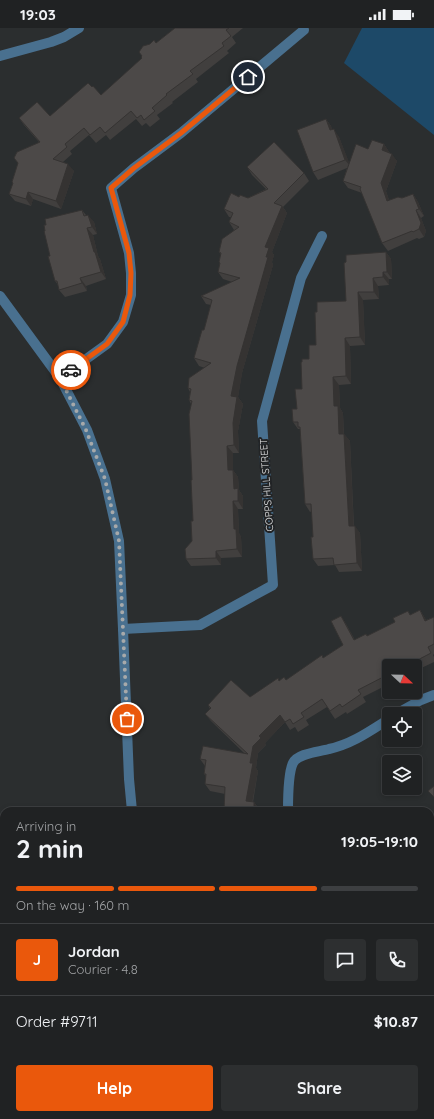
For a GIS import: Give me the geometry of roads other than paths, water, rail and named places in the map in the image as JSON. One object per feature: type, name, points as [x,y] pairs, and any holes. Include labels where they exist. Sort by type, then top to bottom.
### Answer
[{"type":"street","points":[[0,56],[51,42],[64,37],[79,28]]},
{"type":"street","points":[[60,378],[107,344],[123,322],[130,295],[131,273],[129,253],[111,188],[134,168],[181,133],[304,30]]},
{"type":"street","name":"COPPS HILL STREET","points":[[123,629],[200,625],[273,585],[262,421],[301,278],[322,236]]},
{"type":"street","points":[[0,296],[60,378],[86,430],[105,479],[119,541],[129,779],[132,807]]},
{"type":"street","points":[[408,707],[434,695]]},
{"type":"street","points":[[288,807],[287,797],[293,762],[300,756],[332,749],[363,736],[382,724]]}]
